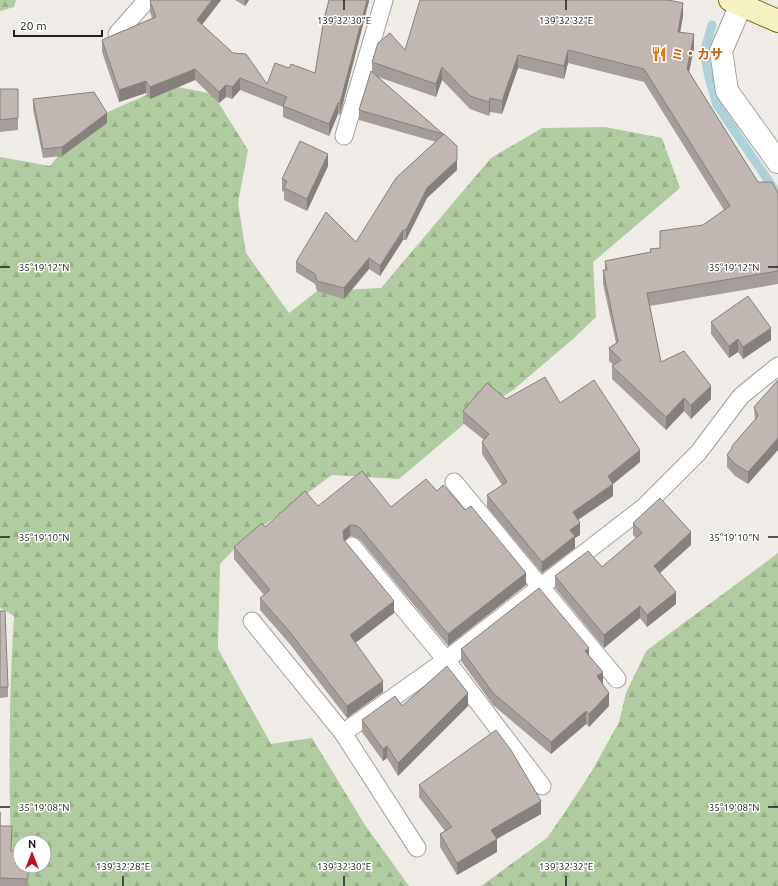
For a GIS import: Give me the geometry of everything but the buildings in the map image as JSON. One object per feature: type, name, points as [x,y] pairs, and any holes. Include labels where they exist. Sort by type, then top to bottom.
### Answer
[{"type":"street","points":[[778,21],[738,2],[721,51],[727,91],[778,162]]},
{"type":"lane","points":[[117,34],[147,0]]},
{"type":"lane","points":[[344,136],[384,0]]},
{"type":"lane","points":[[343,733],[446,660],[644,507],[698,453],[741,396],[778,366]]},
{"type":"lane","points":[[454,482],[617,679]]},
{"type":"lane","points":[[352,546],[446,660],[542,786]]},
{"type":"lane","points":[[252,621],[343,733],[417,848]]},
{"type":"green space","points":[[0,0],[16,0],[14,7],[0,11]]},
{"type":"green space","points":[[168,85],[213,94],[248,150],[238,203],[246,253],[289,313],[317,291],[381,288],[491,158],[542,128],[605,127],[662,138],[680,188],[593,262],[596,317],[573,339],[513,390],[470,419],[399,479],[332,475],[240,543],[220,564],[218,649],[271,744],[312,738],[365,825],[409,886],[12,886],[10,751],[14,616],[0,608],[0,157],[50,166],[86,122]]},
{"type":"green space","points":[[778,553],[778,886],[481,886],[547,838],[593,769],[619,722],[626,693],[646,651]]},
{"type":"waterway","points":[[712,25],[704,53],[717,105],[778,195]]},
{"type":"place","name":"ミ・カサ","points":[[659,54]]}]
